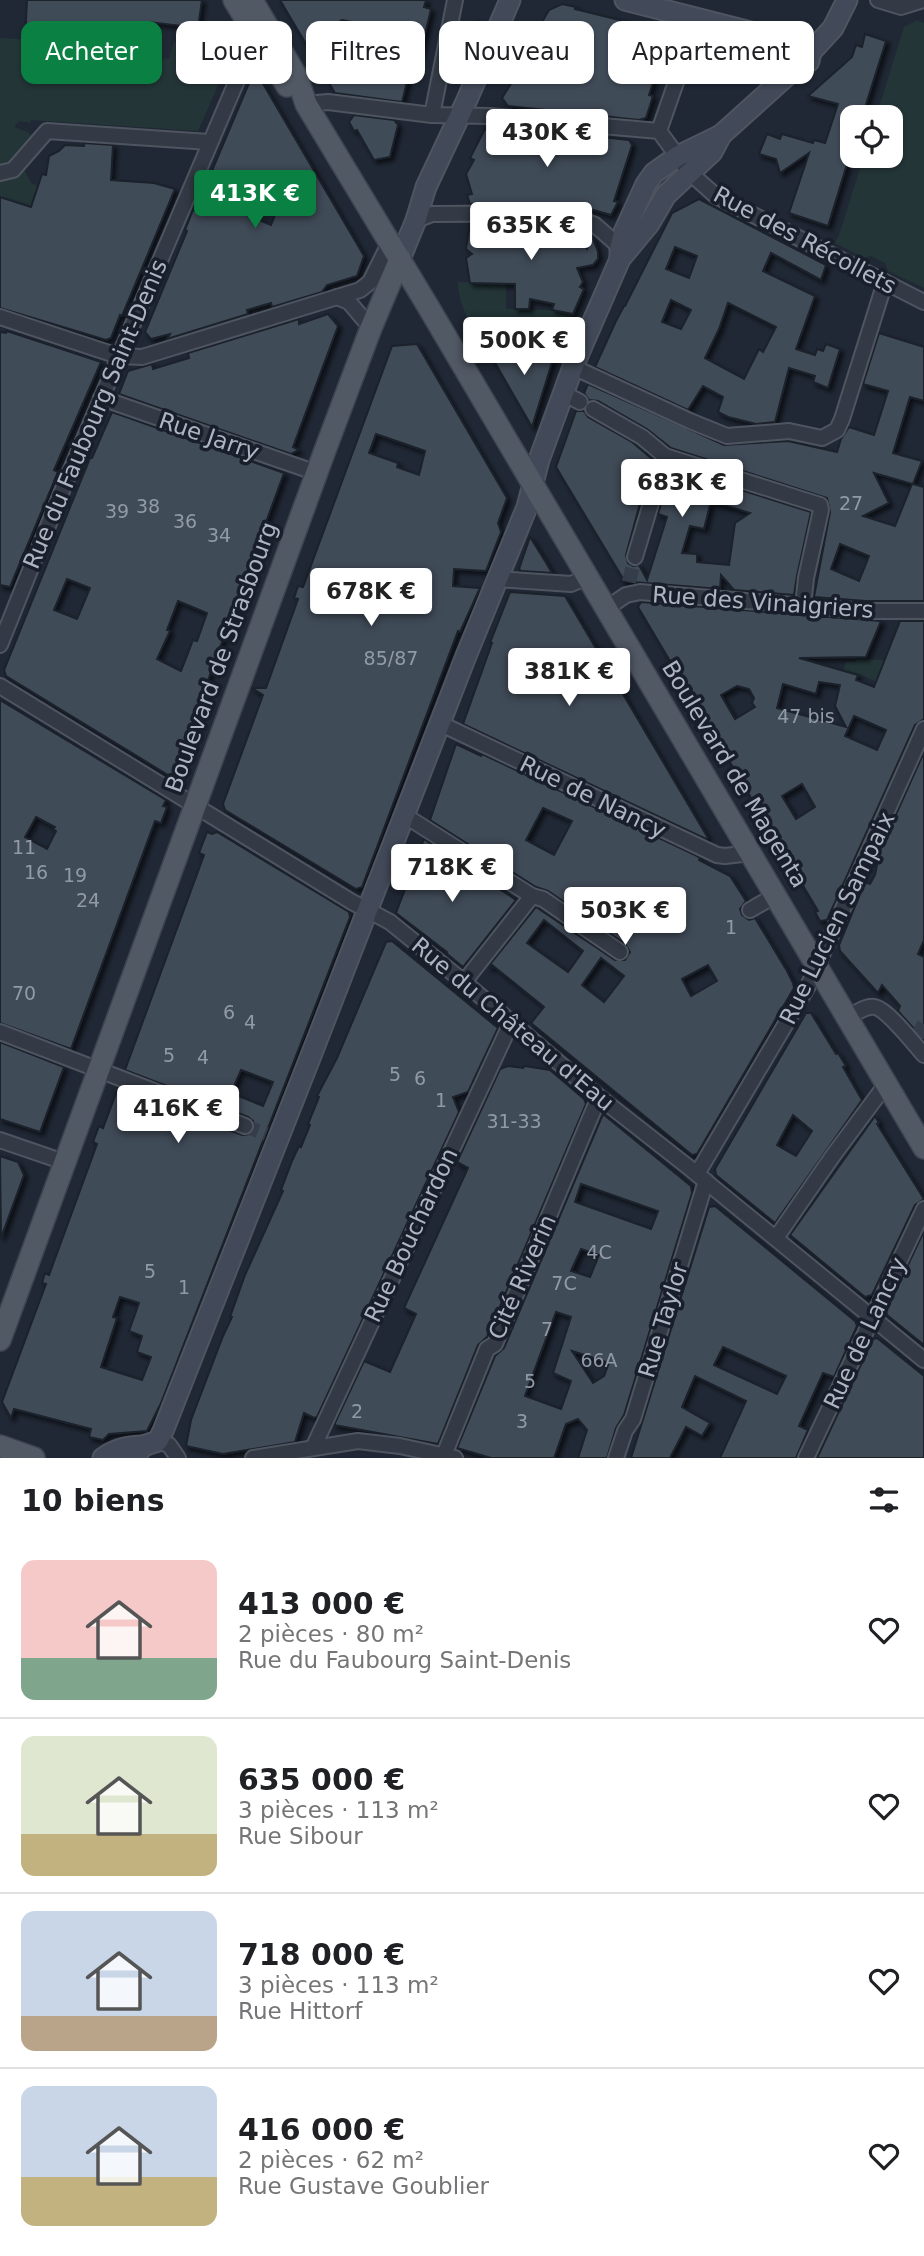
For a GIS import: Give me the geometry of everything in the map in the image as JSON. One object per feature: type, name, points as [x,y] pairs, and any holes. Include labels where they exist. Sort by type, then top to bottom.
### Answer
[{"type":"main road","name":"Boulevard de Magenta","points":[[234,0],[250,21]]},
{"type":"main road","name":"Boulevard de Magenta","points":[[252,0],[261,21]]},
{"type":"main road","name":"Boulevard de Strasbourg","points":[[0,1340],[371,328],[395,251],[416,220],[426,187],[510,0]]},
{"type":"main road","points":[[625,0],[706,21]]},
{"type":"main road","points":[[814,46],[833,28],[847,0]]},
{"type":"main road","name":"Boulevard de Magenta","points":[[292,72],[297,77],[306,104],[607,608],[924,1148]]},
{"type":"main road","points":[[103,1458],[116,1450],[131,1446],[151,1448],[272,1137],[367,909],[527,508],[539,460],[572,397],[573,367],[620,253],[649,224],[684,164],[721,135],[774,84]]},
{"type":"main road","points":[[0,1446],[33,1458]]},
{"type":"street","points":[[432,116],[455,0]]},
{"type":"street","points":[[885,1],[901,7],[923,0]]},
{"type":"street","points":[[306,104],[328,102],[432,116],[490,116],[659,131],[698,19]]},
{"type":"street","name":"Rue du Faubourg Saint-Denis","points":[[0,645],[118,356],[235,84]]},
{"type":"street","points":[[0,173],[13,170],[47,131],[209,142]]},
{"type":"street","name":"Rue des Récollets","points":[[659,131],[684,164],[716,196],[924,302]]},
{"type":"street","points":[[416,220],[432,214],[564,213],[595,225],[620,253]]},
{"type":"street","points":[[0,317],[118,356],[142,357],[360,290],[395,251]]},
{"type":"street","points":[[573,367],[727,436],[789,431],[822,438],[837,430],[842,419],[885,282]]},
{"type":"street","points":[[337,297],[349,302],[371,328]]},
{"type":"street","name":"Rue Jarry","points":[[101,398],[317,472]]},
{"type":"street","points":[[593,409],[642,437],[665,456],[820,505],[803,606]]},
{"type":"street","points":[[635,557],[665,456]]},
{"type":"street","points":[[497,579],[571,584],[587,577]]},
{"type":"street","name":"Rue des Vinaigriers","points":[[607,608],[630,588],[640,593],[866,611],[924,611]]},
{"type":"street","name":"Rue du Château d'Eau","points":[[0,686],[352,902],[390,922],[599,1097],[702,1177],[924,1360]]},
{"type":"street","name":"Rue de Nancy","points":[[439,723],[717,855],[751,853]]},
{"type":"street","name":"Rue Lucien Sampaix","points":[[702,1177],[805,993],[924,729]]},
{"type":"street","points":[[404,815],[532,896],[543,899],[620,952]]},
{"type":"street","points":[[750,910],[776,895]]},
{"type":"street","points":[[464,982],[532,896]]},
{"type":"street","points":[[848,1017],[868,1007],[876,1007],[915,1039],[924,1055]]},
{"type":"street","name":"Rue Bouchardon","points":[[313,1448],[511,1023]]},
{"type":"street","points":[[0,1032],[245,1126]]},
{"type":"street","points":[[776,1238],[887,1083]]},
{"type":"street","name":"Cité Riverin","points":[[450,1456],[487,1349],[495,1344],[599,1097]]},
{"type":"street","points":[[0,1140],[64,1162]]},
{"type":"street","name":"Rue Taylor","points":[[616,1458],[625,1431],[633,1419],[702,1177]]},
{"type":"street","name":"Rue de Lancry","points":[[806,1458],[924,1209]]},
{"type":"street","points":[[253,1458],[368,1441],[450,1456]]},
{"type":"street","points":[[151,1448],[178,1458]]},
{"type":"shaded area","points":[[917,20],[924,23],[924,288],[888,271],[885,263],[871,256],[864,258],[835,243],[860,168],[903,168],[903,105],[880,105],[904,27]]},
{"type":"shaded area","points":[[0,38],[21,39],[21,84],[162,84],[162,61],[164,58],[169,59],[174,42],[176,84],[218,84],[198,131],[19,121],[14,127],[28,132],[34,138],[8,165],[0,167]]},
{"type":"shaded area","points":[[23,167],[31,183],[39,186],[31,207],[0,197],[0,179],[12,178]]},
{"type":"shaded area","points":[[458,282],[506,283],[506,309],[553,310],[573,314],[553,359],[505,345],[490,354],[464,311]]},
{"type":"shaded area","points":[[856,659],[885,660],[877,682],[844,670],[846,662],[856,662]]},
{"type":"building","points":[[27,0],[202,0],[199,21],[176,21],[176,25],[162,24],[162,21],[26,21]]},
{"type":"building","points":[[280,0],[426,0],[424,7],[431,9],[425,34],[425,21],[306,21],[306,44]]},
{"type":"building","points":[[562,4],[624,21],[608,21],[608,84],[653,84],[649,95],[653,96],[646,118],[639,120],[508,106],[502,98],[511,84],[594,84],[594,21],[543,21],[549,10]]},
{"type":"building","points":[[865,34],[886,41],[866,105],[840,105],[840,168],[846,168],[828,226],[789,213],[809,153],[780,173],[776,159],[759,154],[767,134],[780,139],[782,134],[813,143],[814,140],[825,143],[838,104],[808,96],[852,57],[856,45],[862,47]]},
{"type":"building","points":[[249,84],[263,84],[364,256],[357,276],[327,285],[322,292],[272,307],[271,303],[247,310],[248,314],[167,339],[170,334],[151,339],[145,332],[187,231],[185,230],[193,210],[195,211]],"holes":[[[251,190],[280,202],[271,225],[219,203],[247,198]]]},
{"type":"building","points":[[330,84],[406,84],[402,102],[335,93]]},
{"type":"building","points":[[354,115],[394,120],[398,125],[390,157],[374,160],[357,130],[354,131],[349,122]]},
{"type":"building","points":[[499,126],[629,140],[632,145],[614,201],[618,202],[611,215],[569,203],[470,204],[467,195],[472,194],[466,174],[474,160],[470,158],[485,129],[490,131]]},
{"type":"building","points":[[84,143],[113,145],[111,180],[154,183],[175,189],[122,316],[120,315],[111,338],[106,340],[0,308],[0,197],[31,207],[42,174],[46,175],[49,156],[65,145],[84,146]]},
{"type":"building","points":[[699,199],[826,265],[821,280],[771,253],[763,271],[815,296],[796,349],[815,355],[817,349],[823,351],[826,344],[840,349],[828,388],[813,382],[815,376],[789,368],[775,422],[756,424],[718,412],[723,397],[703,386],[688,410],[595,367],[672,213]],"holes":[[[675,247],[697,256],[689,278],[666,269]],[[671,300],[691,310],[681,329],[662,322]],[[728,303],[776,327],[763,352],[759,349],[744,379],[705,358]]]},
{"type":"building","points":[[470,223],[566,224],[587,249],[592,236],[598,259],[593,265],[577,268],[583,282],[580,287],[584,289],[573,314],[552,310],[554,304],[530,299],[529,309],[515,309],[515,284],[470,283],[466,258],[472,254],[466,249]]},
{"type":"building","points":[[328,314],[338,326],[293,447],[299,450],[291,454],[119,394],[128,371],[152,364],[153,369],[189,358],[188,353],[299,319],[299,324]]},
{"type":"building","points":[[7,331],[101,362],[54,470],[58,472],[10,587],[0,585],[0,332]]},
{"type":"building","points":[[879,333],[924,347],[924,401],[910,397],[893,453],[922,461],[913,484],[924,487],[924,601],[866,601],[814,597],[830,512],[827,498],[671,448],[647,429],[598,401],[589,400],[584,393],[588,384],[724,445],[788,441],[837,452],[849,427],[874,435],[888,391],[863,384]],"holes":[[[874,473],[912,484],[895,526],[863,516],[889,503]],[[840,544],[869,556],[859,581],[831,569]]]},
{"type":"building","points":[[417,344],[507,498],[498,523],[501,532],[486,571],[454,569],[453,586],[480,588],[460,632],[458,631],[362,887],[356,889],[225,810],[223,804],[263,695],[252,688],[266,688],[298,599],[294,598],[298,586],[303,587],[392,346]],"holes":[[[376,434],[425,451],[419,475],[397,467],[398,463],[369,453]]]},
{"type":"building","points":[[504,345],[529,352],[529,359],[532,353],[553,359],[532,427],[490,354]]},
{"type":"building","points":[[576,411],[584,411],[588,417],[632,442],[652,459],[626,555],[628,563],[639,565],[647,580],[667,517],[658,514],[671,470],[811,512],[794,595],[734,590],[721,575],[720,589],[621,581],[622,577],[556,467]],"holes":[[[711,501],[750,513],[735,523],[729,565],[697,562],[697,554],[682,553],[690,526],[704,529]]]},
{"type":"building","points":[[112,412],[284,473],[174,773],[168,775],[6,676],[4,670]],"holes":[[[67,579],[90,588],[77,619],[54,610]],[[178,601],[207,613],[197,641],[193,640],[181,671],[157,659],[170,631],[167,630]]]},
{"type":"building","points":[[530,537],[552,573],[519,569]]},
{"type":"building","points":[[510,592],[565,596],[708,838],[463,724]]},
{"type":"building","points":[[641,602],[881,621],[866,657],[799,658],[858,675],[856,680],[874,687],[900,621],[924,621],[924,719],[915,725],[827,920],[820,921],[815,912],[818,911],[638,607]],"holes":[[[819,682],[840,685],[835,706],[846,727],[777,708],[783,684],[816,694]],[[737,686],[749,689],[755,707],[735,719],[721,695]],[[854,716],[886,730],[877,750],[845,736]],[[802,784],[815,807],[796,819],[782,796]]]},
{"type":"building","points":[[0,700],[166,800],[163,806],[167,807],[161,823],[155,821],[71,1049],[0,1023]],"holes":[[[36,817],[55,827],[53,829],[56,831],[47,849],[25,837]]]},
{"type":"building","points":[[456,744],[693,854],[730,876],[746,901],[740,909],[742,915],[749,920],[755,918],[787,971],[794,988],[697,1154],[692,1155],[531,1023],[544,1007],[492,965],[488,967],[536,907],[615,960],[625,960],[630,952],[625,944],[548,891],[536,887],[430,820]],"holes":[[[543,808],[572,821],[554,855],[526,840]],[[544,920],[583,951],[568,972],[527,943]],[[601,958],[624,976],[604,1002],[582,985]],[[708,965],[717,981],[691,996],[682,979]]]},
{"type":"building","points":[[924,752],[924,940],[918,954],[924,957],[924,1040],[898,1011],[900,1006],[882,985],[878,993],[840,951],[839,945],[865,882],[870,884],[875,875],[876,859]]},
{"type":"building","points":[[207,832],[217,832],[349,912],[350,917],[161,1403],[147,1431],[109,1434],[103,1440],[89,1437],[91,1429],[14,1409],[11,1418],[2,1402],[46,1284],[42,1283],[45,1273],[49,1275],[97,1144],[93,1142],[99,1126],[103,1128],[118,1088],[242,1135],[250,1134],[254,1129],[253,1121],[248,1117],[125,1070],[204,855],[199,853]],"holes":[[[241,1070],[273,1082],[263,1106],[231,1093]],[[120,1297],[139,1303],[129,1331],[142,1336],[137,1352],[151,1357],[142,1380],[101,1367],[117,1318],[113,1317]]]},
{"type":"building","points":[[424,839],[516,900],[463,967],[396,913]]},
{"type":"building","points":[[392,941],[498,1028],[468,1092],[453,1097],[459,1112],[317,1417],[304,1413],[295,1442],[223,1454],[186,1446],[191,1420],[232,1317],[245,1275],[283,1191],[281,1190],[292,1161],[310,1125],[308,1124],[319,1097],[317,1096],[337,1058],[386,942]]},
{"type":"building","points":[[806,1013],[811,1013],[846,1066],[843,1067],[862,1100],[775,1223],[716,1175],[715,1169]],"holes":[[[793,1115],[812,1131],[796,1156],[777,1145]]]},
{"type":"building","points":[[0,1042],[64,1067],[40,1132],[0,1119]]},
{"type":"building","points":[[508,1066],[550,1070],[584,1099],[586,1104],[487,1337],[478,1345],[438,1444],[334,1425],[364,1361],[390,1372],[416,1314],[404,1308],[468,1168],[457,1162],[500,1069]]},
{"type":"building","points":[[603,1114],[691,1186],[692,1193],[624,1415],[616,1428],[607,1458],[578,1458],[587,1430],[578,1419],[566,1424],[554,1458],[491,1458],[457,1448],[495,1356],[504,1348]],"holes":[[[581,1184],[658,1211],[651,1229],[575,1202]],[[581,1249],[599,1255],[590,1277],[571,1271]],[[556,1312],[571,1317],[553,1373],[571,1381],[561,1409],[525,1396]],[[572,1351],[609,1363],[604,1376],[593,1383]]]},
{"type":"building","points":[[875,1116],[879,1123],[877,1124],[924,1199],[915,1205],[872,1295],[865,1297],[790,1235]]},
{"type":"building","points":[[0,1156],[18,1162],[24,1175],[1,1238]]},
{"type":"building","points":[[715,1206],[855,1321],[857,1326],[834,1377],[823,1373],[799,1426],[808,1430],[796,1458],[720,1458],[746,1401],[695,1376],[682,1407],[710,1423],[702,1436],[686,1427],[670,1458],[631,1458],[709,1207]],"holes":[[[723,1347],[786,1376],[777,1394],[714,1365]]]},
{"type":"building","points":[[924,1231],[924,1345],[887,1315],[886,1311]]},
{"type":"building","points":[[877,1338],[924,1376],[924,1458],[817,1458],[873,1339]]},
{"type":"tunnel","points":[[629,582],[635,557]]},
{"type":"tunnel","points":[[917,1036],[924,1024]]},
{"type":"tunnel","points":[[245,1126],[266,1134]]}]
